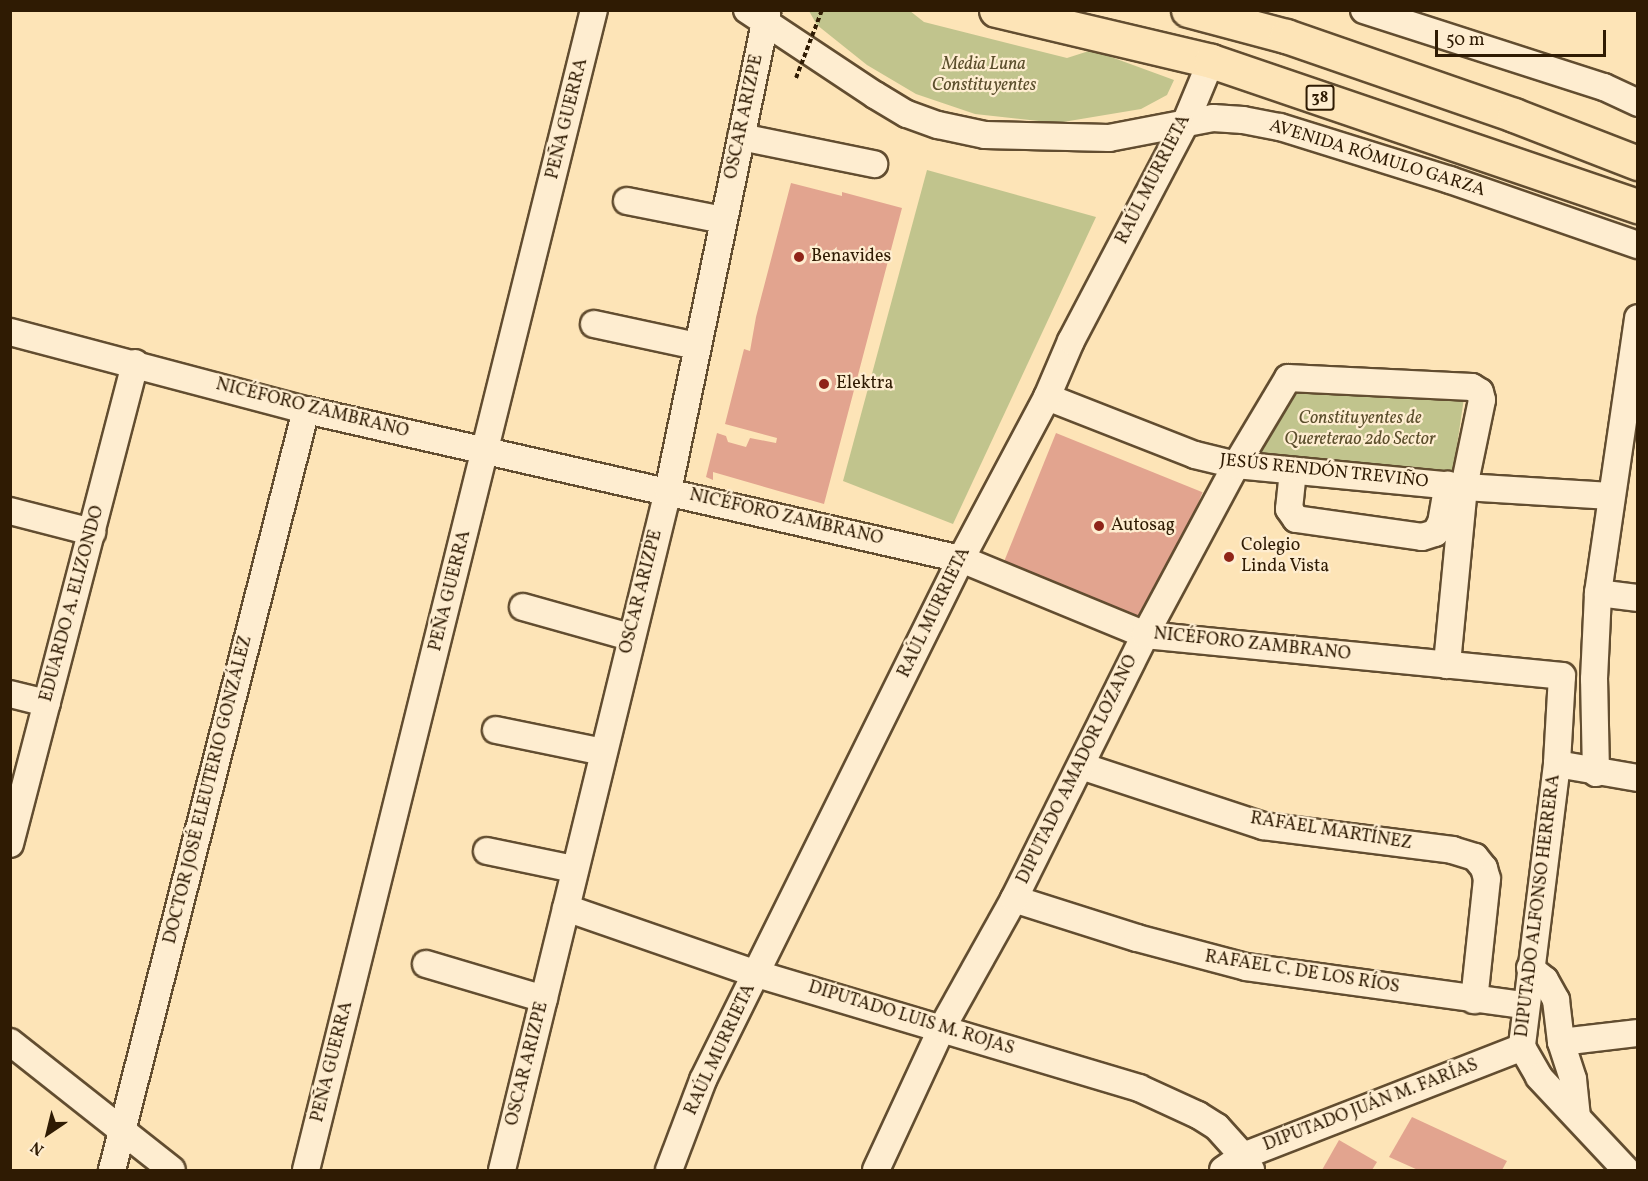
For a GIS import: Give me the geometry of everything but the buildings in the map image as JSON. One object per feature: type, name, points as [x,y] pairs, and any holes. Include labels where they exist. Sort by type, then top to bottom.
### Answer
[{"type":"main road","name":"AVENIDA RÓMULO GARZA","points":[[996,10],[1211,61],[1638,206]]},
{"type":"main road","points":[[1188,10],[1286,36],[1514,115],[1638,163]]},
{"type":"street","name":"PEÑA GUERRA","points":[[306,1170],[594,10]]},
{"type":"street","points":[[1364,10],[1604,87],[1638,103]]},
{"type":"street","name":"AVENIDA RÓMULO GARZA","points":[[760,15],[875,95],[907,114],[938,125],[985,135],[1109,138],[1184,126],[1213,118],[1242,120],[1280,127],[1449,180],[1638,245]]},
{"type":"street","name":"OSCAR ARIZPE","points":[[502,1170],[630,637],[668,491],[741,137],[760,15]]},
{"type":"street","name":"RAÚL MURRIETA","points":[[669,1170],[703,1080],[961,559],[1047,397],[1071,341],[1184,126],[1211,61]]},
{"type":"street","points":[[741,137],[874,164]]},
{"type":"street","points":[[627,201],[723,220]]},
{"type":"street","points":[[1596,772],[1594,679],[1598,593],[1638,318]]},
{"type":"street","points":[[594,324],[697,346]]},
{"type":"street","name":"NICÉFORO ZAMBRANO","points":[[10,332],[135,363],[306,410],[961,559],[1145,635],[1562,676]]},
{"type":"street","name":"EDUARDO A. ELIZONDO","points":[[10,844],[135,363]]},
{"type":"street","name":"DIPUTADO AMADOR LOZANO","points":[[876,1170],[942,1028],[1014,899],[1145,635],[1236,465],[1288,378],[1472,387],[1480,392],[1482,400],[1456,486]]},
{"type":"street","name":"JESÚS RENDÓN TREVIÑO","points":[[1047,397],[1195,455],[1236,465],[1456,486],[1611,496]]},
{"type":"street","name":"DOCTOR JOSÉ ELEUTERIO GONZÁLEZ","points":[[112,1170],[306,410]]},
{"type":"street","points":[[1293,471],[1289,509],[1296,519],[1422,537],[1435,533],[1456,486]]},
{"type":"street","points":[[1447,665],[1456,486]]},
{"type":"street","points":[[10,511],[92,532]]},
{"type":"street","points":[[1598,593],[1638,598]]},
{"type":"street","points":[[523,607],[630,637]]},
{"type":"street","name":"DIPUTADO ALFONSO HERRERA","points":[[1562,676],[1557,764],[1525,1005],[1522,1047],[1539,1077],[1626,1170]]},
{"type":"street","points":[[10,694],[47,703]]},
{"type":"street","points":[[496,730],[603,752]]},
{"type":"street","points":[[1557,764],[1638,778]]},
{"type":"street","name":"RAFAEL MARTÍNEZ","points":[[1081,765],[1263,826],[1452,850],[1479,860],[1487,879],[1474,1000]]},
{"type":"street","points":[[487,851],[574,869]]},
{"type":"street","name":"RAFAEL C. DE LOS RÍOS","points":[[1014,899],[1137,939],[1246,967],[1474,1000],[1525,1005]]},
{"type":"street","name":"DIPUTADO LUIS M. ROJAS","points":[[566,908],[757,974],[1138,1088],[1217,1127],[1239,1166]]},
{"type":"street","points":[[426,964],[544,999]]},
{"type":"street","points":[[1530,968],[1551,989],[1556,1000],[1561,1042],[1573,1079],[1577,1116]]},
{"type":"street","points":[[1561,1042],[1638,1034]]},
{"type":"street","points":[[10,1042],[172,1170]]},
{"type":"street","name":"DIPUTADO JUÁN M. FARÍAS","points":[[1239,1166],[1522,1047]]},
{"type":"path","points":[[796,78],[822,10]]},
{"type":"green space","name":"Media Luna Constituyentes","points":[[809,11],[910,11],[924,22],[1067,58],[1092,50],[1174,80],[1167,95],[1141,109],[1057,123],[975,114],[916,94],[867,65],[817,25]]},
{"type":"green space","points":[[927,170],[1096,217],[953,524],[843,481]]},
{"type":"green space","name":"Constituyentes de Quereterao 2do Sector","points":[[1286,383],[1464,398],[1452,479],[1250,462]]},
{"type":"place","name":"Benavides","points":[[799,257]]},
{"type":"place","name":"Elektra","points":[[824,384]]},
{"type":"place","name":"Autosag","points":[[1099,526]]},
{"type":"place","name":"Colegio Linda Vista","points":[[1229,557]]}]
